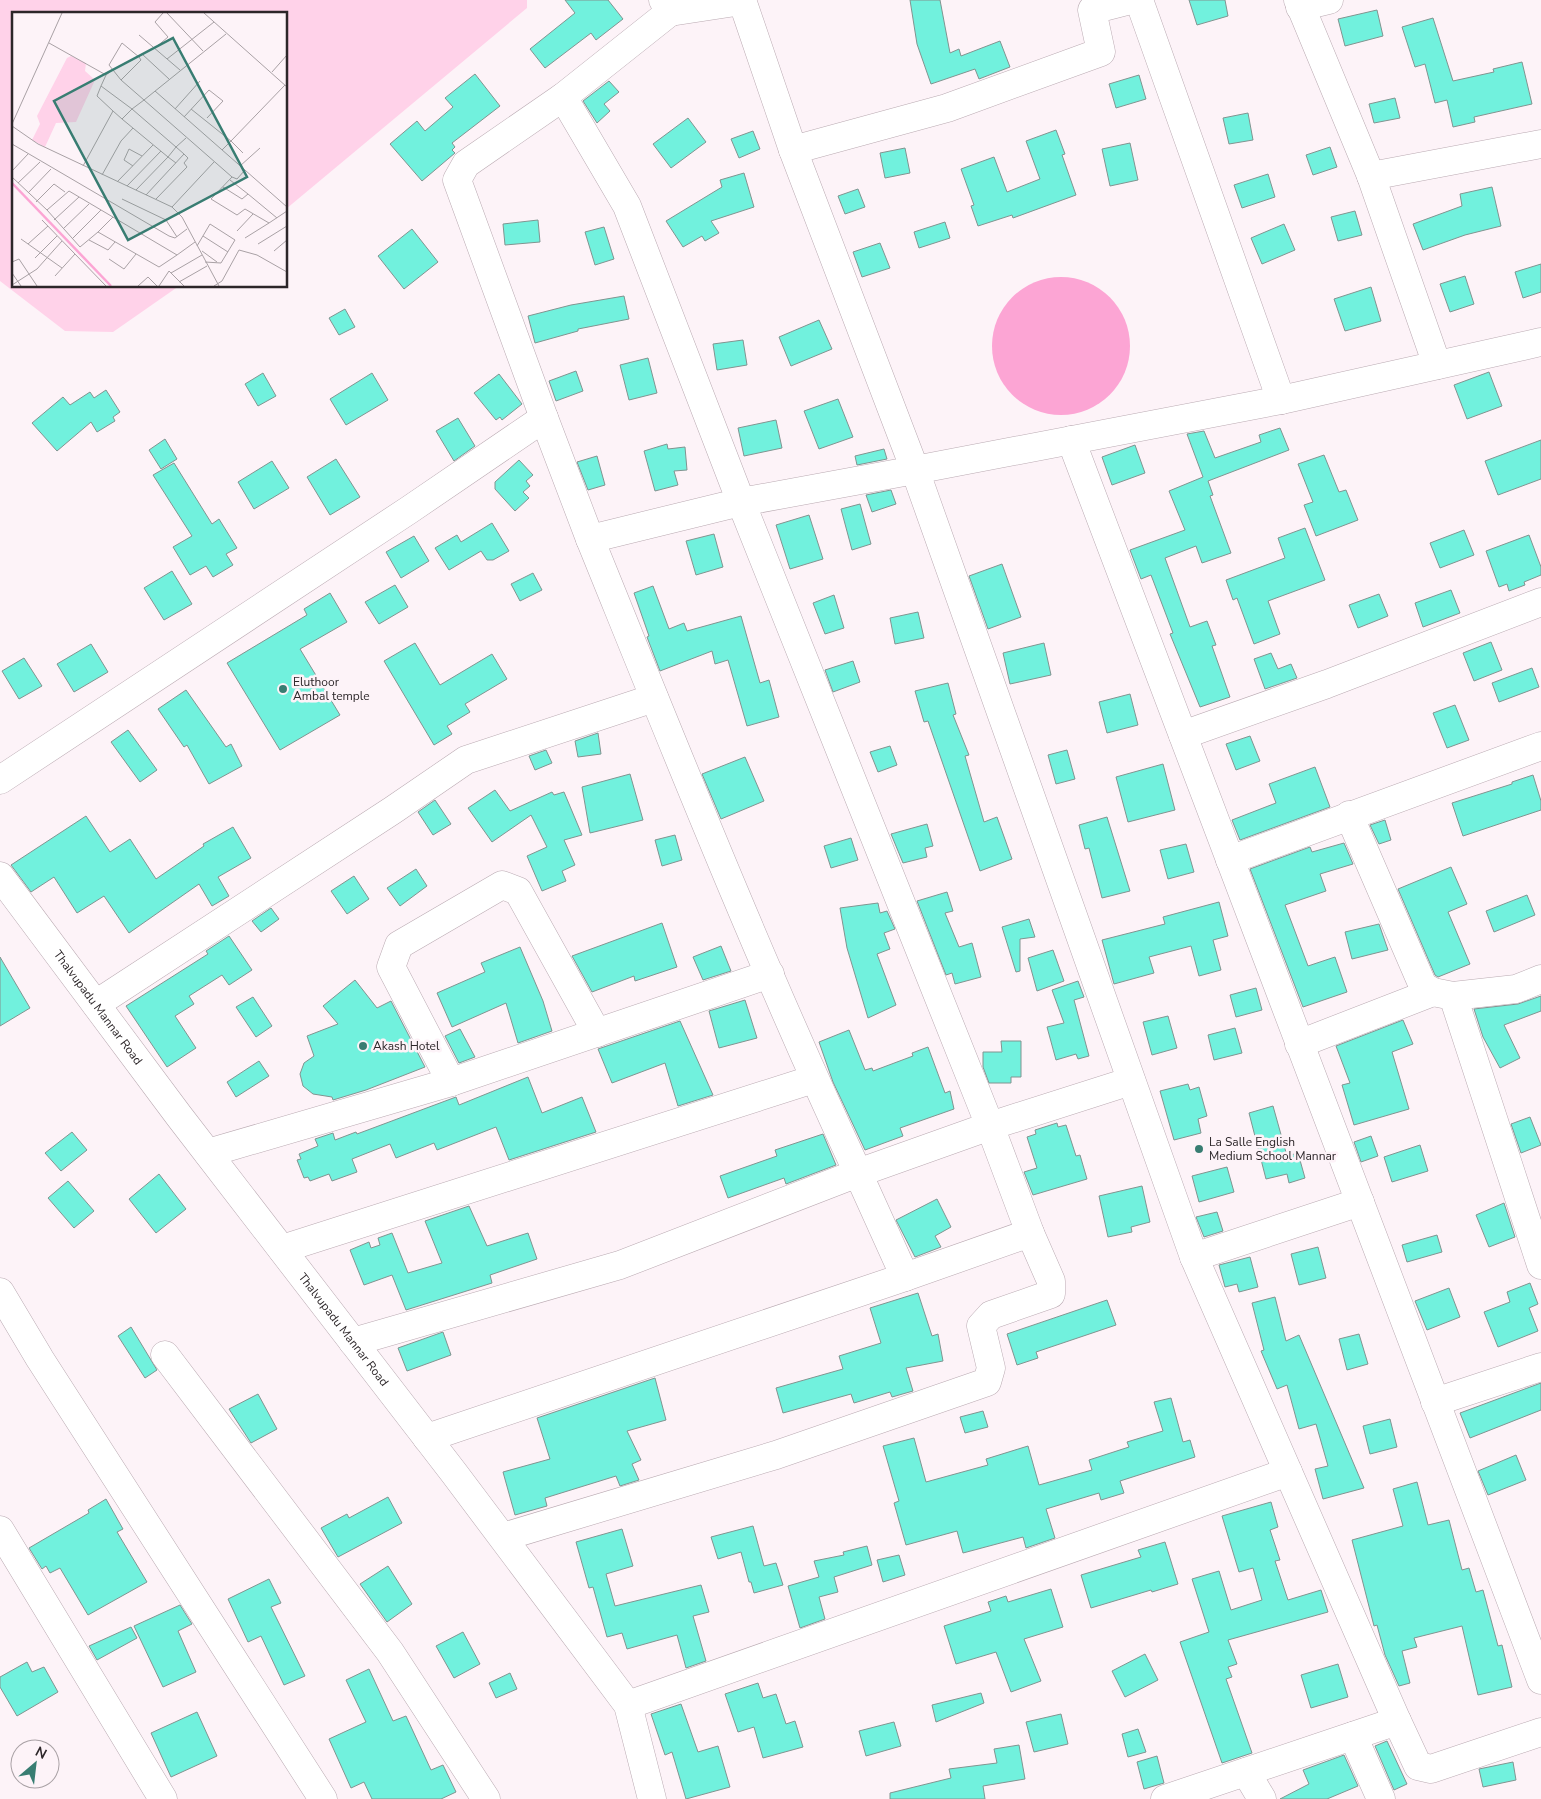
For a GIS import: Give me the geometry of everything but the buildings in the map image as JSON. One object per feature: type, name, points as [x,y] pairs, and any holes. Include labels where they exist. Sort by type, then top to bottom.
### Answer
[{"type":"street","points":[[793,150],[947,108],[1101,52],[1090,5],[1131,0]]},
{"type":"street","points":[[1139,0],[1281,400]]},
{"type":"street","points":[[1329,0],[1299,3],[1371,176],[1437,365]]},
{"type":"street","points":[[905,1277],[814,1079],[654,698],[590,539],[457,180],[466,164],[563,97],[666,6],[742,1],[793,150],[914,470],[1194,1257],[1418,1766],[1431,1769],[1541,1732]]},
{"type":"street","points":[[503,1537],[776,1455],[987,1382],[991,1368],[980,1326],[991,1314],[1051,1294],[1051,1281],[741,502],[627,206],[563,97]]},
{"type":"street","points":[[1371,176],[1541,144]]},
{"type":"street","points":[[590,539],[741,502],[1281,400],[1541,342]]},
{"type":"street","points":[[0,780],[409,510],[544,418]]},
{"type":"street","points":[[1071,440],[1435,1402],[1538,1665]]},
{"type":"street","points":[[1183,735],[1327,684],[1541,602]]},
{"type":"street","points":[[96,1004],[393,810],[466,760],[654,698]]},
{"type":"street","points":[[1230,860],[1541,746]]},
{"type":"street","points":[[1349,815],[1423,986],[1443,994],[1541,1265]]},
{"type":"street","name":"Thalvupadu Mannar Road","points":[[0,876],[208,1153],[503,1537],[628,1705],[652,1799]]},
{"type":"street","points":[[451,1082],[390,967],[400,945],[502,885],[518,891],[597,1033]]},
{"type":"street","points":[[208,1153],[451,1082],[770,974]]},
{"type":"street","points":[[1299,1044],[1443,994],[1516,989],[1541,979]]},
{"type":"street","points":[[282,1249],[814,1079]]},
{"type":"street","points":[[354,1342],[620,1265],[858,1173],[990,1126],[1131,1081]]},
{"type":"street","points":[[1194,1257],[1360,1202]]},
{"type":"street","points":[[427,1438],[905,1277],[1030,1232]]},
{"type":"street","points":[[0,1292],[40,1359],[322,1799]]},
{"type":"street","points":[[165,1355],[390,1652],[486,1799]]},
{"type":"street","points":[[1435,1402],[1541,1367]]},
{"type":"street","points":[[628,1705],[1288,1472]]},
{"type":"street","points":[[0,1530],[163,1799]]},
{"type":"street","points":[[1164,1799],[1397,1721]]},
{"type":"street","points":[[1353,1736],[1382,1799]]},
{"type":"street","points":[[1246,1772],[1262,1799]]},
{"type":"shaded area","points":[[0,0],[527,0],[527,8],[288,207],[288,12],[12,12],[12,288],[176,288],[113,332],[65,331],[0,281]]},
{"type":"shaded area","points":[[1061,277],[1075,278],[1088,282],[1100,288],[1110,297],[1119,307],[1125,319],[1129,332],[1129,360],[1125,373],[1119,385],[1110,395],[1100,404],[1088,410],[1075,414],[1061,415],[1047,414],[1034,410],[1022,404],[1012,395],[1003,385],[997,373],[993,360],[992,346],[993,332],[997,319],[1003,307],[1012,297],[1022,288],[1034,282],[1047,278]]},
{"type":"place","name":"Eluthoor Ambal temple","points":[[283,689]]},
{"type":"place","name":"Akash Hotel","points":[[363,1046]]},
{"type":"place","name":"La Salle English Medium School Mannar","points":[[1199,1149]]}]
